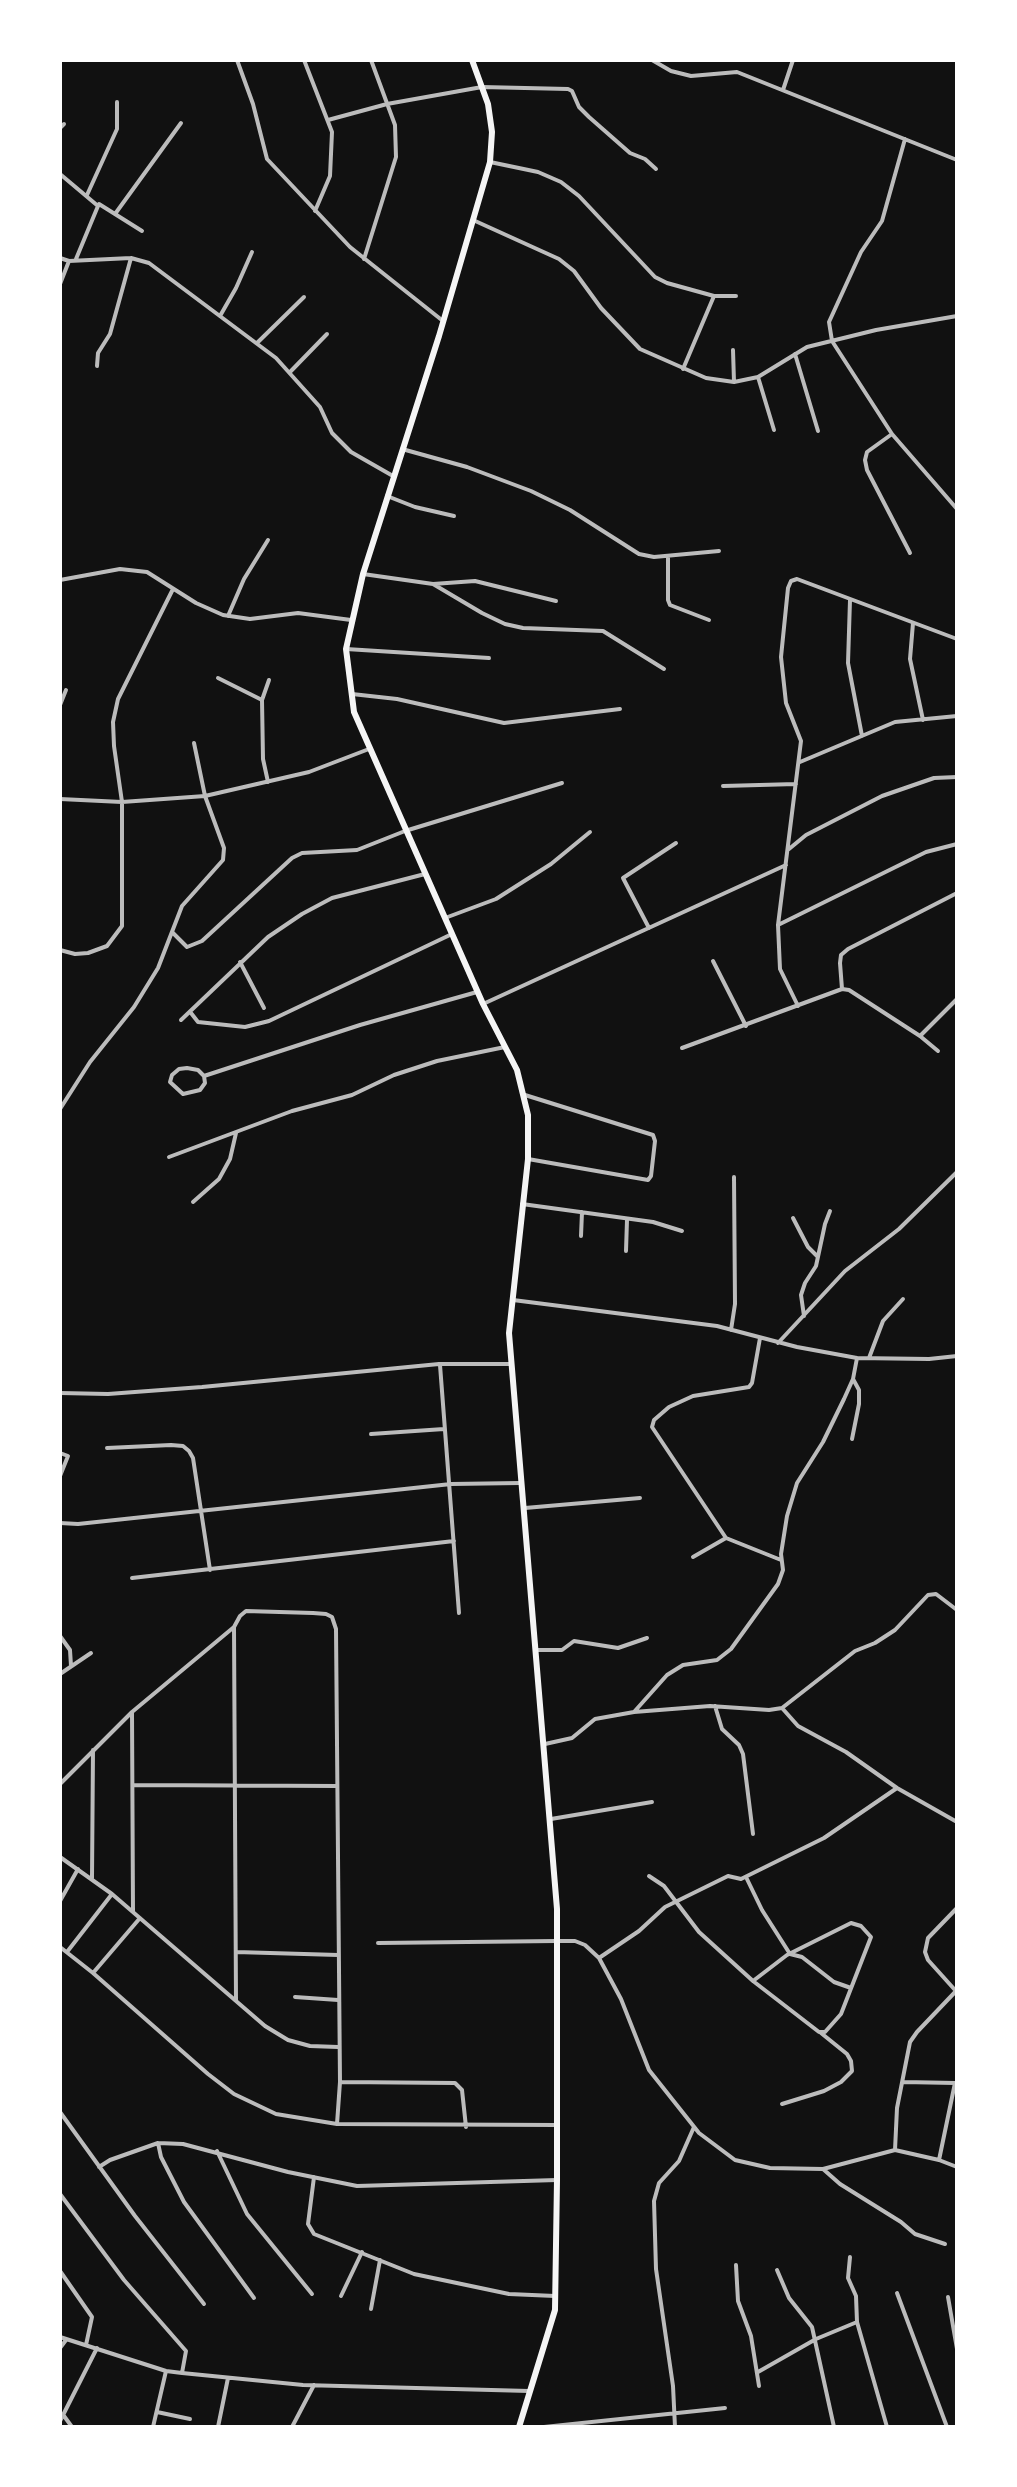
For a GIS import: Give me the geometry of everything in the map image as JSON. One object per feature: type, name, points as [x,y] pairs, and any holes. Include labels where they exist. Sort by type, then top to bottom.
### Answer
[{"type":"main road","points":[[472,60],[488,104],[492,132],[490,162],[363,574],[346,649],[354,712],[483,1004],[517,1070],[528,1115],[528,1159],[511,1300],[511,1364],[557,1909],[557,2180],[556,2296],[551,2325],[519,2427]]},
{"type":"street","points":[[237,60],[253,104],[267,159],[364,259],[443,321]]},
{"type":"street","points":[[304,60],[332,132],[330,176],[315,211]]},
{"type":"street","points":[[364,259],[396,157],[395,125],[371,60]]},
{"type":"street","points":[[652,60],[671,71],[691,76],[737,72],[957,160]]},
{"type":"street","points":[[783,90],[793,60]]},
{"type":"street","points":[[328,120],[387,104],[482,87],[572,91],[579,107],[589,117],[630,153],[645,159],[656,169]]},
{"type":"street","points":[[87,195],[117,129],[117,102]]},
{"type":"street","points":[[115,214],[181,123]]},
{"type":"street","points":[[905,139],[882,221],[861,252],[829,322],[832,341],[892,434],[957,509]]},
{"type":"street","points":[[490,162],[538,172],[561,182],[579,196],[655,277],[714,296],[736,296]]},
{"type":"street","points":[[60,174],[97,203],[142,231]]},
{"type":"street","points":[[76,259],[97,210],[97,203]]},
{"type":"street","points":[[473,220],[559,259],[574,271],[601,308],[640,349],[706,378],[734,382],[758,377],[807,347],[957,316]]},
{"type":"street","points":[[220,316],[252,252]]},
{"type":"street","points":[[60,258],[69,261],[131,258],[149,263],[291,371],[320,407],[332,433],[351,452],[393,476]]},
{"type":"street","points":[[97,366],[98,353],[110,334],[131,258]]},
{"type":"street","points":[[60,284],[69,261]]},
{"type":"street","points":[[683,369],[714,296]]},
{"type":"street","points":[[257,343],[304,297]]},
{"type":"street","points":[[291,371],[327,334]]},
{"type":"street","points":[[733,350],[734,382]]},
{"type":"street","points":[[795,354],[818,431]]},
{"type":"street","points":[[758,377],[774,430]]},
{"type":"street","points":[[892,434],[867,452],[865,460],[867,470],[910,553]]},
{"type":"street","points":[[402,449],[467,467],[531,491],[570,510],[639,554],[668,556],[719,551]]},
{"type":"street","points":[[387,496],[415,507],[454,516]]},
{"type":"street","points":[[228,616],[244,579],[268,540]]},
{"type":"street","points":[[668,556],[670,605],[709,620]]},
{"type":"street","points":[[60,580],[120,569],[147,572],[196,603],[228,616],[250,619],[298,613],[351,620]]},
{"type":"street","points":[[363,574],[433,584],[475,581],[556,601]]},
{"type":"street","points":[[798,1006],[780,969],[778,925],[801,741],[786,703],[781,657],[791,581],[797,579],[957,639]]},
{"type":"street","points":[[433,584],[505,624],[540,631],[606,632],[664,669]]},
{"type":"street","points":[[60,950],[88,953],[107,946],[122,926],[122,802],[113,722],[118,699],[173,589]]},
{"type":"street","points":[[850,599],[848,663],[862,736]]},
{"type":"street","points":[[913,623],[910,659],[923,720]]},
{"type":"street","points":[[346,649],[489,658]]},
{"type":"street","points":[[218,678],[262,700]]},
{"type":"street","points":[[268,782],[263,759],[262,700],[269,680]]},
{"type":"street","points":[[60,705],[66,690]]},
{"type":"street","points":[[352,694],[397,699],[504,723],[620,709]]},
{"type":"street","points":[[799,763],[895,722],[957,716]]},
{"type":"street","points":[[60,1109],[158,968],[182,906],[223,860],[224,848],[205,796],[194,743]]},
{"type":"street","points":[[60,799],[122,802],[205,796],[309,772],[369,749]]},
{"type":"street","points":[[788,850],[806,835],[882,796],[934,778],[957,777]]},
{"type":"street","points":[[172,932],[183,944],[191,947],[220,927],[292,858],[302,853],[357,850],[405,831],[562,783]]},
{"type":"street","points":[[723,786],[797,784]]},
{"type":"street","points":[[445,918],[496,899],[551,864],[590,832]]},
{"type":"street","points":[[649,928],[623,878],[676,843]]},
{"type":"street","points":[[778,925],[926,852],[957,844]]},
{"type":"street","points":[[483,1004],[786,865]]},
{"type":"street","points":[[181,1020],[268,937],[302,914],[332,898],[425,874]]},
{"type":"street","points":[[842,989],[841,955],[848,949],[957,893]]},
{"type":"street","points":[[190,1012],[198,1022],[245,1027],[269,1021],[452,934]]},
{"type":"street","points":[[713,961],[746,1026]]},
{"type":"street","points":[[240,962],[264,1008]]},
{"type":"street","points":[[682,1048],[842,989],[849,990],[938,1051]]},
{"type":"street","points":[[204,1076],[360,1025],[479,992]]},
{"type":"street","points":[[920,1036],[957,999]]},
{"type":"street","points":[[169,1157],[292,1111],[352,1095],[394,1075],[437,1061],[505,1047]]},
{"type":"street","points":[[179,1069],[198,1070],[204,1076],[205,1083],[200,1090],[190,1094],[177,1091],[170,1082],[179,1069]]},
{"type":"street","points":[[525,1095],[653,1135],[655,1141],[648,1180],[528,1159]]},
{"type":"street","points":[[193,1202],[219,1179],[230,1159],[236,1133]]},
{"type":"street","points":[[778,1343],[845,1271],[899,1229],[957,1172]]},
{"type":"street","points":[[731,1330],[735,1288],[734,1177]]},
{"type":"street","points":[[522,1204],[653,1222],[682,1231]]},
{"type":"street","points":[[804,1316],[801,1295],[805,1283],[813,1275],[830,1211]]},
{"type":"street","points":[[581,1236],[582,1212]]},
{"type":"street","points":[[793,1218],[808,1247],[818,1257]]},
{"type":"street","points":[[626,1251],[627,1220]]},
{"type":"street","points":[[869,1358],[883,1321],[903,1299]]},
{"type":"street","points":[[511,1300],[731,1330],[778,1343],[857,1358],[957,1356]]},
{"type":"street","points":[[760,1338],[749,1387],[693,1396],[669,1407],[652,1423],[726,1538],[781,1560]]},
{"type":"street","points":[[634,1712],[667,1675],[683,1665],[717,1660],[731,1649],[778,1584],[783,1570],[781,1560],[787,1516],[797,1483],[823,1442],[853,1379],[857,1358]]},
{"type":"street","points":[[60,1393],[108,1394],[439,1364],[511,1364]]},
{"type":"street","points":[[439,1364],[459,1613]]},
{"type":"street","points":[[852,1439],[859,1404],[859,1390],[853,1379]]},
{"type":"street","points":[[371,1434],[444,1429]]},
{"type":"street","points":[[107,1448],[183,1446],[193,1458],[210,1570]]},
{"type":"street","points":[[60,1453],[68,1456],[60,1476]]},
{"type":"street","points":[[60,1523],[78,1524],[451,1484],[523,1483]]},
{"type":"street","points":[[525,1508],[640,1498]]},
{"type":"street","points":[[693,1557],[726,1538]]},
{"type":"street","points":[[132,1578],[454,1541]]},
{"type":"street","points":[[545,1744],[572,1738],[595,1719],[634,1712],[715,1706],[782,1708],[855,1651],[895,1630],[928,1595],[936,1594],[957,1610]]},
{"type":"street","points":[[60,1784],[132,1712],[234,1627],[246,1611],[326,1614],[332,1617],[336,1629],[340,2082],[337,2124]]},
{"type":"street","points":[[234,1627],[236,2000]]},
{"type":"street","points":[[60,1636],[70,1650],[71,1666]]},
{"type":"street","points":[[537,1650],[562,1650],[574,1641],[618,1648],[647,1638]]},
{"type":"street","points":[[60,1674],[91,1653]]},
{"type":"street","points":[[715,1706],[722,1729],[739,1745],[743,1754],[753,1834]]},
{"type":"street","points":[[782,1708],[798,1726],[846,1752],[897,1788],[957,1822]]},
{"type":"street","points":[[132,1712],[133,1912]]},
{"type":"street","points":[[92,1878],[93,1750]]},
{"type":"street","points":[[134,1785],[337,1786]]},
{"type":"street","points":[[599,1958],[639,1931],[665,1907],[728,1876],[746,1877],[824,1838],[897,1788]]},
{"type":"street","points":[[551,1819],[652,1802]]},
{"type":"street","points":[[60,1857],[112,1894],[236,2000],[247,2013],[288,2040],[310,2046],[338,2047]]},
{"type":"street","points":[[60,1901],[78,1869]]},
{"type":"street","points":[[649,1876],[664,1886],[699,1932],[753,1981],[847,2054],[852,2071],[824,2091],[782,2104]]},
{"type":"street","points":[[746,1877],[762,1910],[790,1954],[802,1957],[834,1982],[851,1988]]},
{"type":"street","points":[[67,1952],[112,1894]]},
{"type":"street","points":[[895,2150],[897,2108],[913,2036],[956,1990],[928,1960],[925,1952],[928,1938],[957,1908]]},
{"type":"street","points":[[93,1973],[140,1918]]},
{"type":"street","points":[[753,1981],[790,1954],[851,1923],[861,1926],[871,1937],[841,2014],[825,2032],[819,2032]]},
{"type":"street","points":[[378,1943],[575,1941],[585,1945],[599,1958],[621,1999],[649,2070],[694,2127],[716,2148],[735,2160],[770,2168],[823,2169],[895,2150],[957,2167]]},
{"type":"street","points":[[60,1947],[234,2094],[276,2114],[337,2124],[466,2127],[556,2125]]},
{"type":"street","points":[[236,1952],[338,1955]]},
{"type":"street","points":[[295,1997],[338,2000]]},
{"type":"street","points":[[340,2082],[455,2083],[462,2090],[466,2127]]},
{"type":"street","points":[[902,2082],[956,2082],[939,2160]]},
{"type":"street","points":[[60,2112],[204,2304]]},
{"type":"street","points":[[675,2427],[673,2386],[656,2269],[654,2201],[659,2183],[679,2161],[694,2127]]},
{"type":"street","points":[[99,2167],[158,2143],[217,2151],[357,2186],[557,2180]]},
{"type":"street","points":[[158,2143],[161,2157],[184,2202],[254,2298]]},
{"type":"street","points":[[217,2151],[247,2214],[312,2294]]},
{"type":"street","points":[[823,2169],[840,2184],[915,2234],[945,2244]]},
{"type":"street","points":[[314,2177],[308,2224],[314,2234],[414,2274],[509,2294],[556,2296]]},
{"type":"street","points":[[60,2194],[124,2280],[186,2351],[182,2373]]},
{"type":"street","points":[[341,2296],[362,2252]]},
{"type":"street","points":[[850,2257],[848,2278],[856,2296],[857,2322],[887,2427]]},
{"type":"street","points":[[371,2309],[380,2260]]},
{"type":"street","points":[[736,2265],[738,2301],[751,2336],[759,2386]]},
{"type":"street","points":[[777,2270],[789,2298],[812,2327],[834,2427]]},
{"type":"street","points":[[60,2271],[92,2317],[86,2345]]},
{"type":"street","points":[[897,2293],[947,2427]]},
{"type":"street","points":[[948,2297],[957,2349]]},
{"type":"street","points":[[758,2372],[816,2339],[857,2322]]},
{"type":"street","points":[[60,2337],[166,2371],[182,2373],[314,2385],[532,2391]]},
{"type":"street","points":[[60,2348],[66,2340]]},
{"type":"street","points":[[72,2427],[62,2418],[97,2348]]},
{"type":"street","points":[[153,2427],[166,2371]]},
{"type":"street","points":[[218,2427],[228,2378]]},
{"type":"street","points":[[292,2427],[314,2385]]},
{"type":"street","points":[[544,2427],[725,2408]]},
{"type":"street","points":[[157,2412],[190,2419]]}]
